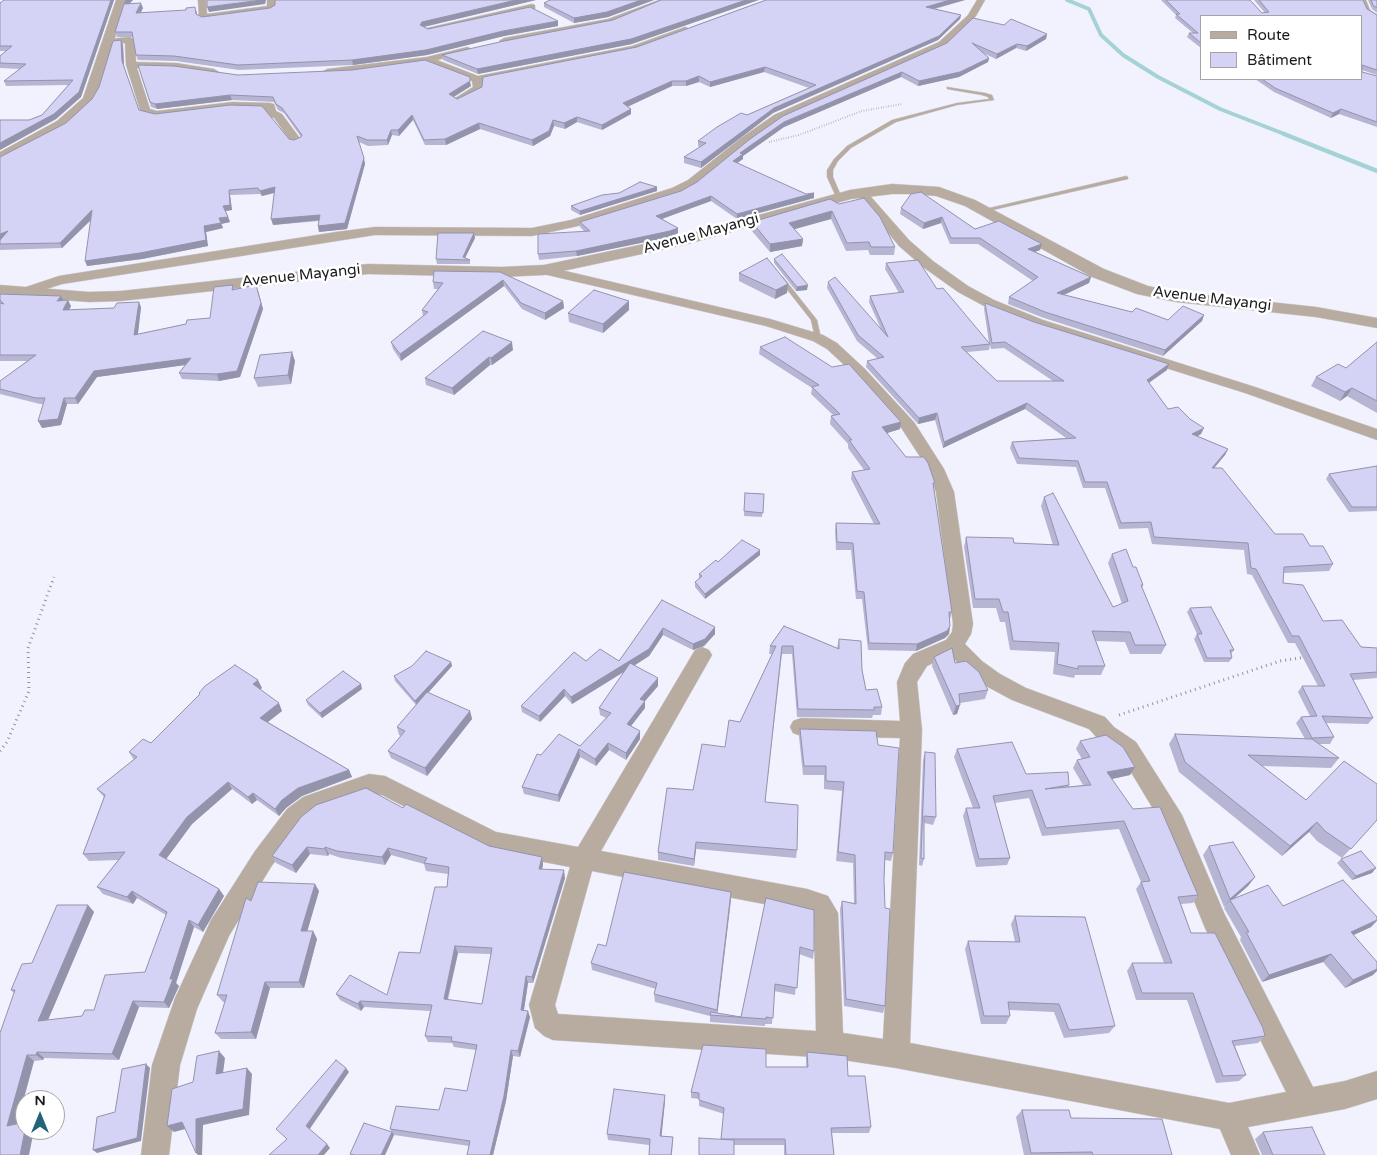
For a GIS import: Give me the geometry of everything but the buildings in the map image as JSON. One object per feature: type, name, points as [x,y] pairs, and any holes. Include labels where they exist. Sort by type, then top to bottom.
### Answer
[{"type":"street","points":[[0,158],[48,133],[78,111],[93,92],[121,0]]},
{"type":"street","points":[[205,0],[203,17],[271,8],[271,0]]},
{"type":"street","points":[[511,0],[532,7],[543,14]]},
{"type":"street","points":[[496,43],[615,19],[666,0]]},
{"type":"street","points":[[22,293],[59,280],[336,236],[375,232],[501,233],[548,230],[676,191],[704,175],[745,140],[778,117],[936,48],[972,16],[981,0]]},
{"type":"street","points":[[428,29],[545,3]]},
{"type":"street","points":[[558,21],[573,28]]},
{"type":"street","points":[[427,60],[477,79],[634,48],[693,27]]},
{"type":"street","points":[[108,42],[130,40],[131,65],[145,111],[157,114],[232,105],[270,106],[271,113],[278,116],[296,140]]},
{"type":"street","points":[[315,73],[427,60],[481,47]]},
{"type":"street","points":[[131,65],[176,66],[222,74]]},
{"type":"street","points":[[457,100],[478,88],[477,79]]},
{"type":"street","name":"Avenue Mayangi","points":[[0,290],[89,297],[121,296],[274,278],[376,269],[501,272],[544,270],[684,240],[839,198],[892,189],[939,192],[957,197],[1098,273],[1143,290],[1176,297],[1316,312],[1377,323]]},
{"type":"street","points":[[861,193],[904,243],[928,264],[963,290],[989,303],[1038,322],[1242,387],[1377,435]]},
{"type":"street","points":[[544,270],[770,323],[818,338],[832,346],[860,372],[908,426],[936,469],[945,492],[963,624],[961,634],[953,645],[920,660],[912,669],[907,682],[911,730],[896,1054]]},
{"type":"street","points":[[953,645],[975,667],[993,680],[1020,694],[1097,723],[1106,733],[1128,748],[1174,822],[1214,920],[1306,1102]]},
{"type":"street","points":[[702,655],[584,858],[542,1005],[544,1019],[553,1026],[830,1045],[896,1054],[1229,1117],[1345,1095],[1377,1086]]},
{"type":"street","points":[[801,727],[911,730]]},
{"type":"street","points":[[155,1155],[166,1065],[184,1007],[220,928],[258,867],[295,816],[311,804],[369,784],[384,786],[492,842],[807,900],[819,904],[826,913],[830,1045]]},
{"type":"street","points":[[1229,1117],[1246,1155]]},
{"type":"lane","points":[[1364,0],[1368,11],[1377,17]]},
{"type":"lane","points":[[839,198],[830,177],[830,170],[836,160],[849,147],[894,121],[937,108],[992,100],[990,96],[983,94],[949,88]]},
{"type":"lane","points":[[984,210],[1126,178]]},
{"type":"lane","points":[[778,275],[814,320],[818,338]]},
{"type":"lane","points":[[0,296],[22,293]]},
{"type":"path","points":[[745,140],[768,142],[786,139],[846,116],[889,105],[937,108]]},
{"type":"path","points":[[0,751],[7,742],[29,691],[28,648],[54,577]]},
{"type":"path","points":[[1097,723],[1280,661],[1315,656]]},
{"type":"waterway","points":[[1067,0],[1089,9],[1101,35],[1123,55],[1158,77],[1220,109],[1287,135]]},
{"type":"waterway","points":[[1284,134],[1377,171]]}]
